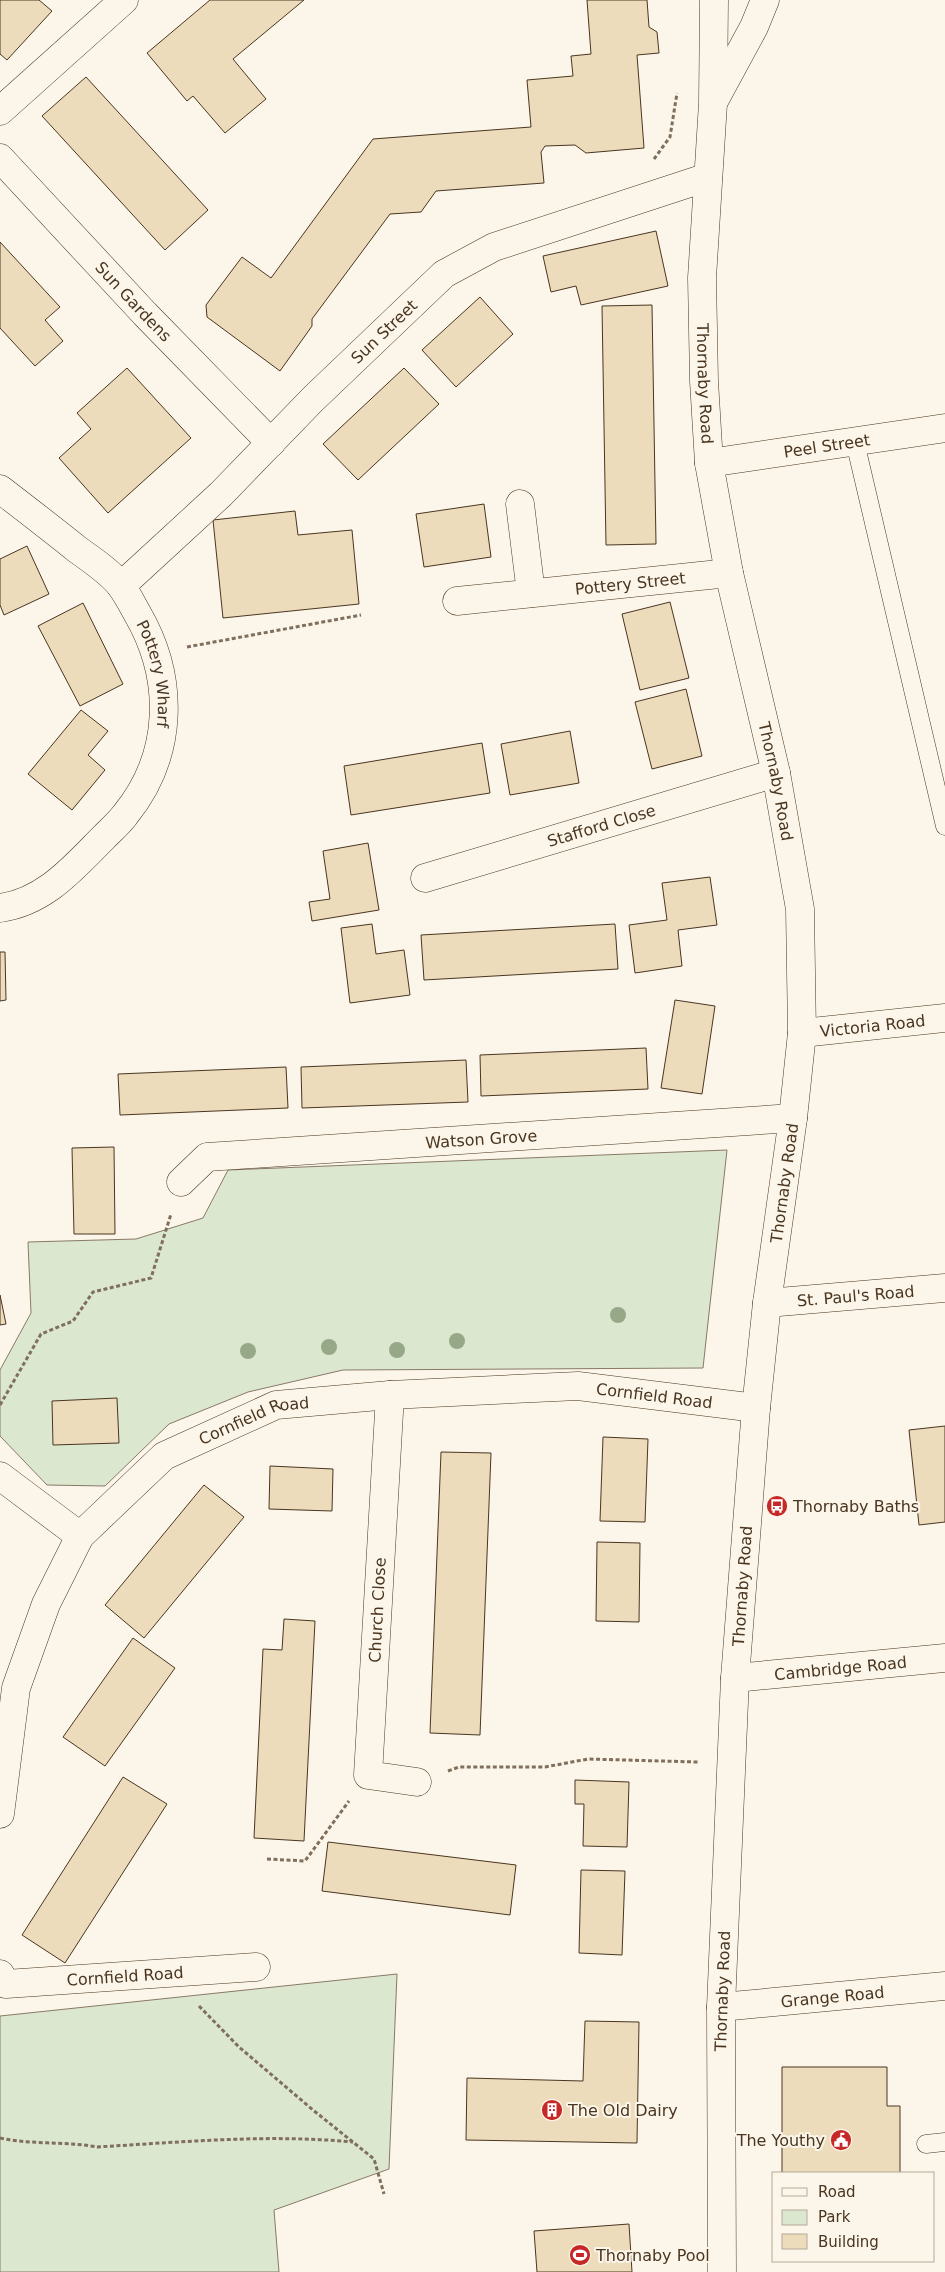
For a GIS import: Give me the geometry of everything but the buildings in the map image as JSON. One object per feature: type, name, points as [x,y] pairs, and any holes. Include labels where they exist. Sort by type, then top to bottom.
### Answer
[{"type":"street","points":[[0,111],[124,0]]},
{"type":"street","name":"Thornaby Road","points":[[714,0],[713,103],[702,278],[704,381],[709,463],[729,573],[776,773],[800,909],[802,1033],[793,1118],[767,1303],[756,1408],[736,1678],[721,2007],[722,2272]]},
{"type":"street","name":"Thornaby Road","points":[[713,103],[754,27],[765,0]]},
{"type":"street","name":"Sun Gardens","points":[[0,158],[145,314],[271,443]]},
{"type":"street","name":"Sun Street","points":[[121,586],[221,494],[444,274],[494,247],[708,177]]},
{"type":"street","name":"Peel Street","points":[[709,463],[945,428]]},
{"type":"street","name":"Pottery Wharf","points":[[0,489],[90,559],[121,586],[146,628],[163,679],[163,732],[156,759],[126,815],[61,881],[36,896],[0,908]]},
{"type":"street","points":[[520,504],[532,593]]},
{"type":"street","name":"Pottery Street","points":[[457,601],[729,573]]},
{"type":"street","name":"Stafford Close","points":[[425,878],[776,773]]},
{"type":"street","name":"Victoria Road","points":[[802,1033],[945,1018]]},
{"type":"street","name":"Watson Grove","points":[[181,1182],[207,1157],[793,1118]]},
{"type":"street","name":"St. Paul's Road","points":[[767,1303],[945,1288]]},
{"type":"street","name":"Cornfield Road","points":[[0,1814],[16,1688],[46,1604],[80,1536],[164,1456],[276,1405],[390,1395],[578,1386],[756,1408]]},
{"type":"street","name":"Church Close","points":[[368,1775],[390,1395]]},
{"type":"street","points":[[0,1476],[80,1536]]},
{"type":"street","name":"Cambridge Road","points":[[736,1678],[945,1658]]},
{"type":"street","points":[[368,1775],[417,1782]]},
{"type":"street","name":"Cornfield Road","points":[[0,1974],[6,1984],[256,1967]]},
{"type":"street","name":"Grange Road","points":[[721,2007],[945,1986]]},
{"type":"lane","points":[[855,442],[945,826]]},
{"type":"lane","points":[[926,2144],[945,2142]]},
{"type":"path","points":[[155,653],[361,615]]},
{"type":"path","points":[[0,1405],[41,1334],[73,1321],[92,1292],[151,1278],[181,1182]]},
{"type":"path","points":[[417,1782],[459,1767],[545,1767],[588,1759],[732,1763]]},
{"type":"path","points":[[267,1859],[305,1861],[368,1775]]},
{"type":"path","points":[[166,1973],[240,2047],[374,2158],[384,2194]]},
{"type":"path","points":[[0,2138],[96,2146],[227,2140],[327,2140],[353,2142]]},
{"type":"green space","points":[[727,1150],[703,1368],[343,1370],[248,1392],[169,1424],[105,1486],[47,1485],[0,1436],[0,1370],[31,1313],[28,1242],[136,1239],[203,1218],[228,1170]]},
{"type":"green space","points":[[397,1974],[389,2169],[274,2210],[279,2272],[0,2272],[0,2016]]},
{"type":"place","name":"Thornaby Baths","points":[[777,1506]]},
{"type":"place","name":"The Old Dairy","points":[[552,2110]]},
{"type":"place","name":"The Youthy","points":[[841,2140]]},
{"type":"place","name":"Thornaby Pool","points":[[580,2255]]}]
